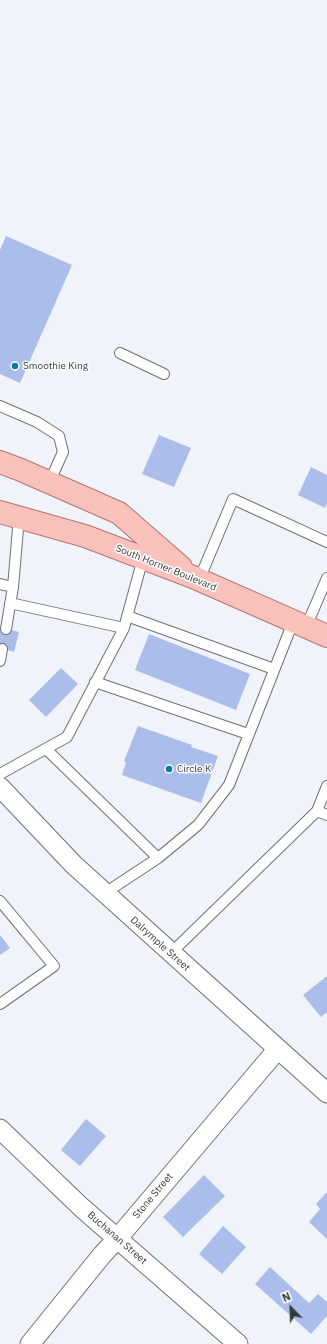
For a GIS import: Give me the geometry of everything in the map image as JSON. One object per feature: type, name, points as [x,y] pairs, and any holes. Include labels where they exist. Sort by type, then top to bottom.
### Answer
[{"type":"main road","points":[[0,462],[119,513],[196,579]]},
{"type":"main road","name":"South Horner Boulevard","points":[[10,514],[85,536],[143,558],[196,579],[327,636]]},
{"type":"street","name":"Dalrymple Street","points":[[0,788],[74,865],[327,1094]]},
{"type":"street","name":"Stone Street","points":[[30,1344],[102,1255],[277,1050]]},
{"type":"street","name":"Buchanan Street","points":[[0,1129],[81,1207],[238,1344]]},
{"type":"lane","points":[[120,353],[164,374]]},
{"type":"lane","points":[[0,406],[37,422],[59,436],[63,452],[50,483]]},
{"type":"lane","points":[[196,579],[233,499],[327,542]]},
{"type":"lane","points":[[6,629],[13,586],[10,514]]},
{"type":"lane","points":[[0,774],[67,737],[124,628],[143,558]]},
{"type":"lane","points":[[105,893],[158,858],[198,825],[229,785],[274,669],[327,578]]},
{"type":"lane","points":[[0,584],[13,586]]},
{"type":"lane","points":[[10,603],[124,628]]},
{"type":"lane","points":[[127,616],[274,669]]},
{"type":"lane","points":[[0,661],[2,649]]},
{"type":"lane","points":[[96,682],[248,734]]},
{"type":"lane","points":[[46,749],[158,858]]},
{"type":"lane","points":[[171,953],[317,811],[327,786]]},
{"type":"lane","points":[[317,811],[327,815]]},
{"type":"lane","points":[[0,901],[54,966],[0,1004]]},
{"type":"building","points":[[6,236],[72,265],[20,383],[0,374],[0,250]]},
{"type":"building","points":[[159,435],[191,448],[174,487],[142,474]]},
{"type":"building","points":[[311,467],[327,475],[327,503],[325,508],[298,495]]},
{"type":"building","points":[[0,627],[19,632],[14,652],[0,648]]},
{"type":"building","points":[[149,634],[250,674],[236,710],[135,670]]},
{"type":"building","points":[[61,668],[78,684],[46,717],[29,700]]},
{"type":"building","name":"Circle K","points":[[138,726],[218,756],[201,803],[122,775],[126,762],[124,761]]},
{"type":"building","points":[[0,935],[10,948],[0,955]]},
{"type":"building","points":[[327,976],[327,1014],[326,1013],[321,1017],[303,995]]},
{"type":"building","points":[[86,1119],[106,1136],[80,1166],[61,1150]]},
{"type":"building","points":[[204,1175],[225,1196],[183,1237],[163,1217]]},
{"type":"building","points":[[327,1192],[327,1239],[309,1222],[320,1209],[316,1204]]},
{"type":"building","points":[[223,1226],[246,1247],[222,1274],[199,1254]]},
{"type":"building","points":[[270,1267],[309,1303],[318,1294],[327,1302],[327,1316],[311,1334],[255,1284]]},
{"type":"place","name":"Smoothie King","points":[[15,366]]},
{"type":"place","name":"Circle K","points":[[169,769]]}]
